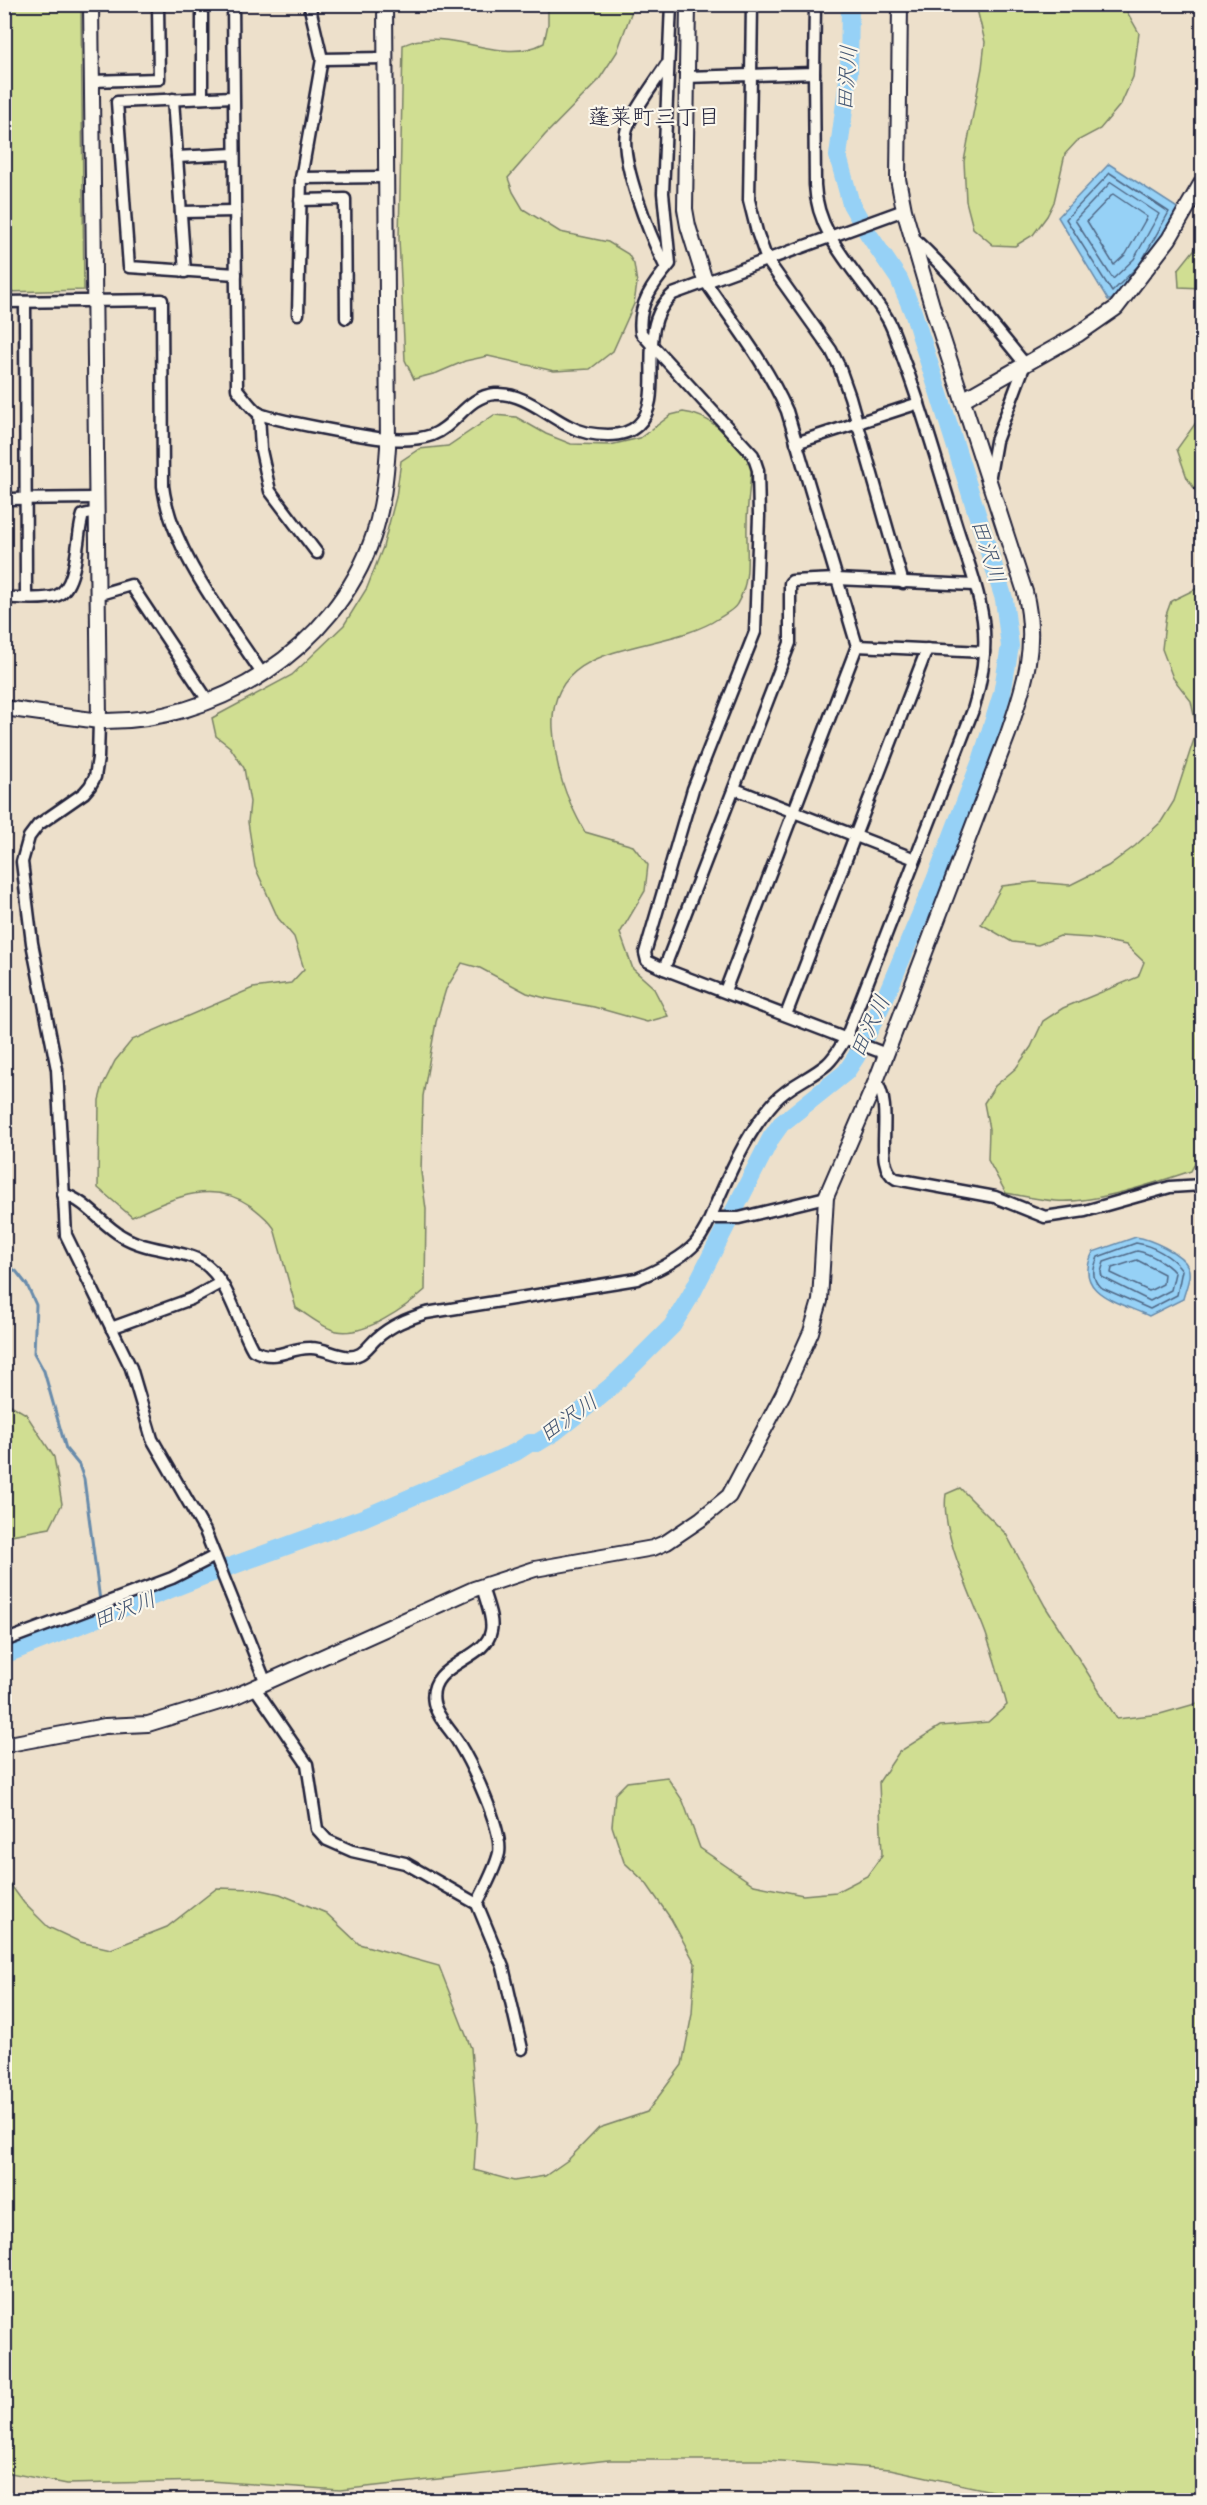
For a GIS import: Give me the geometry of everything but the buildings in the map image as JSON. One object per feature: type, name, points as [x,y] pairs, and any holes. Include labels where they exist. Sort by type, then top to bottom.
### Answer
[{"type":"street","points":[[91,4],[98,758],[95,777],[90,786],[84,793],[38,825],[29,837],[22,862],[32,943],[57,1069],[61,1104],[66,1235],[131,1368],[152,1438],[205,1531],[260,1685],[307,1764],[311,1780],[314,1816],[320,1832],[327,1840],[352,1851],[405,1863],[477,1904],[503,1967],[522,2049]]},
{"type":"street","points":[[92,81],[159,79],[158,4]]},
{"type":"street","points":[[202,4],[202,98]]},
{"type":"street","points":[[232,4],[237,389],[258,413],[261,450],[270,491],[317,553]]},
{"type":"street","points":[[298,314],[301,178],[322,59],[309,4]]},
{"type":"street","points":[[4,708],[99,721],[128,721],[181,711],[209,702],[263,675],[291,654],[345,596],[354,580],[378,521],[387,477],[385,4]]},
{"type":"street","points":[[671,4],[663,193],[670,264],[651,287],[643,303],[640,317],[641,333],[745,445],[756,462],[758,481],[755,632],[693,789],[645,953],[647,961],[664,969],[886,1054]]},
{"type":"street","points":[[688,4],[685,208],[688,226],[705,281],[773,380],[787,411],[857,646],[725,991]]},
{"type":"street","points":[[752,4],[749,200],[757,232],[767,260],[831,350],[850,397],[903,583]]},
{"type":"street","points":[[63,1194],[74,1197],[125,1239],[204,1263],[220,1283],[253,1350],[268,1357],[308,1347],[353,1356],[360,1354],[388,1329],[404,1320],[426,1313],[637,1279],[664,1266],[695,1245],[716,1219],[719,1196],[760,1120],[776,1099],[827,1064],[846,1038],[973,710],[983,671],[984,652],[983,619],[920,403],[888,320],[829,236],[815,202],[815,4]]},
{"type":"street","points":[[4,1744],[105,1726],[148,1724],[229,1699],[482,1586],[535,1569],[653,1548],[675,1536],[729,1496],[783,1394],[811,1332],[820,1301],[826,1197],[876,1081],[1008,734],[1024,687],[1029,664],[1030,615],[904,210],[898,179],[900,4]]},
{"type":"street","points":[[322,59],[385,58]]},
{"type":"street","points":[[666,268],[629,172],[626,143],[627,128],[668,62]]},
{"type":"street","points":[[686,76],[814,73]]},
{"type":"street","points":[[233,97],[117,102],[129,267],[236,274]]},
{"type":"street","points":[[173,99],[185,272]]},
{"type":"street","points":[[177,157],[234,154]]},
{"type":"street","points":[[301,178],[386,177]]},
{"type":"street","points":[[964,399],[1116,308],[1170,239],[1203,182]]},
{"type":"street","points":[[300,200],[345,199],[346,318]]},
{"type":"street","points":[[258,413],[388,439],[431,436],[448,427],[464,409],[482,398],[495,394],[533,404],[570,427],[596,435],[628,432],[643,419],[647,409],[650,396],[653,326],[664,302],[673,294],[904,210]]},
{"type":"street","points":[[181,212],[235,211]]},
{"type":"street","points":[[911,236],[933,256],[1025,364]]},
{"type":"street","points":[[4,302],[162,300],[165,502],[183,550],[263,675]]},
{"type":"street","points":[[25,302],[26,597]]},
{"type":"street","points":[[989,482],[996,441],[1025,364]]},
{"type":"street","points":[[796,443],[920,403]]},
{"type":"street","points":[[4,499],[96,505]]},
{"type":"street","points":[[4,598],[57,596],[66,588],[75,566],[79,527],[83,515],[96,505]]},
{"type":"street","points":[[664,969],[790,643],[790,583],[792,581],[836,579],[974,585]]},
{"type":"street","points":[[97,595],[131,585],[209,702]]},
{"type":"street","points":[[857,646],[984,652]]},
{"type":"street","points":[[786,1015],[927,649]]},
{"type":"street","points":[[735,789],[915,859]]},
{"type":"street","points":[[876,1081],[881,1088],[886,1108],[885,1164],[891,1176],[896,1179],[995,1197],[1015,1207],[1045,1217],[1085,1211],[1170,1187],[1203,1185]]},
{"type":"street","points":[[716,1219],[739,1218],[826,1197]]},
{"type":"street","points":[[111,1328],[191,1299],[220,1283]]},
{"type":"street","points":[[4,1641],[172,1578],[214,1556]]},
{"type":"street","points":[[477,1904],[499,1853],[499,1842],[488,1806],[470,1764],[439,1715],[434,1702],[434,1693],[447,1670],[478,1650],[489,1638],[492,1631],[491,1620],[482,1586]]},
{"type":"green space","points":[[4,5],[81,5],[84,290],[5,292]]},
{"type":"green space","points":[[548,5],[634,5],[617,52],[598,81],[545,135],[508,178],[523,209],[560,232],[608,242],[628,254],[634,264],[637,283],[634,304],[613,351],[590,369],[554,371],[488,356],[465,361],[437,373],[414,379],[405,360],[399,239],[403,45],[416,40],[436,39],[499,50],[529,49],[544,43],[548,24]]},
{"type":"green space","points":[[976,5],[1123,5],[1139,33],[1133,77],[1121,104],[1100,129],[1077,141],[1065,154],[1054,202],[1047,216],[1033,235],[1015,246],[993,245],[973,228],[966,201],[964,161],[985,42]]},
{"type":"green space","points":[[1202,240],[1202,288],[1179,287],[1178,270]]},
{"type":"green space","points":[[683,412],[695,414],[714,424],[752,465],[747,517],[747,565],[742,595],[732,610],[696,630],[614,652],[589,663],[569,677],[556,698],[553,728],[556,757],[562,782],[585,832],[633,846],[648,865],[645,891],[620,933],[633,969],[653,987],[668,1016],[647,1022],[594,1007],[545,998],[527,993],[480,968],[462,963],[446,989],[436,1022],[423,1096],[421,1172],[426,1209],[425,1290],[396,1312],[372,1325],[348,1332],[332,1330],[296,1308],[274,1228],[251,1206],[221,1193],[206,1192],[176,1198],[132,1217],[98,1188],[99,1100],[103,1085],[115,1061],[132,1040],[253,988],[291,983],[304,969],[294,937],[278,918],[255,867],[248,822],[250,802],[244,768],[230,747],[216,736],[212,718],[292,675],[344,625],[367,588],[383,547],[396,497],[401,461],[419,449],[448,446],[494,415],[516,417],[546,434],[571,444],[610,445],[640,438],[671,415]]},
{"type":"green space","points":[[1202,414],[1202,500],[1187,478],[1177,449]]},
{"type":"green space","points":[[1202,586],[1202,1150],[1191,1171],[1105,1196],[1056,1201],[1006,1193],[988,1160],[989,1129],[984,1103],[995,1086],[1016,1068],[1031,1047],[1043,1021],[1063,1008],[1138,977],[1144,962],[1126,945],[1091,938],[1060,936],[1038,945],[1012,942],[981,924],[1002,886],[1034,882],[1070,885],[1108,866],[1135,846],[1161,822],[1174,801],[1197,730],[1191,701],[1173,678],[1162,649],[1166,615],[1171,601]]},
{"type":"green space","points":[[4,1401],[26,1414],[54,1457],[62,1504],[50,1528],[5,1536]]},
{"type":"green space","points":[[960,1488],[1006,1534],[1045,1606],[1117,1719],[1160,1714],[1202,1702],[1202,2500],[1033,2500],[890,2469],[767,2460],[609,2460],[340,2490],[209,2481],[67,2484],[5,2472],[4,2091],[12,2081],[11,2039],[4,1998],[5,1881],[48,1927],[80,1942],[111,1949],[167,1927],[217,1888],[257,1889],[280,1894],[326,1913],[359,1944],[439,1966],[471,2048],[477,2123],[474,2170],[514,2181],[545,2176],[568,2160],[599,2128],[647,2112],[682,2065],[692,2014],[695,1963],[671,1919],[646,1883],[624,1862],[612,1826],[615,1794],[627,1782],[667,1777],[683,1801],[700,1848],[754,1885],[803,1895],[836,1892],[867,1876],[882,1855],[879,1782],[899,1752],[940,1726],[988,1722],[1007,1705],[989,1643],[952,1545],[948,1527],[945,1510],[946,1494]]},
{"type":"water","points":[[1109,164],[1179,209],[1144,267],[1111,300],[1108,300],[1058,217]]},
{"type":"water","points":[[1136,1237],[1173,1252],[1185,1262],[1189,1271],[1183,1299],[1149,1316],[1102,1295],[1089,1278],[1088,1266],[1093,1252]]},
{"type":"waterway","name":"田沢川","points":[[4,1655],[204,1576],[363,1518],[516,1452],[530,1443],[537,1443],[555,1432],[615,1383],[672,1326],[691,1295],[771,1138],[781,1124],[846,1072],[856,1057],[885,998],[935,880],[982,758],[1002,694],[1010,646],[1004,599],[913,312],[899,279],[851,204],[838,156],[849,72],[850,4]]},
{"type":"waterway","points":[[4,1264],[16,1271],[27,1285],[36,1305],[34,1353],[44,1371],[66,1449],[79,1465],[84,1479],[102,1616]]},
{"type":"district","name":"蓬莱町三丁目","points":[[654,116]]}]
